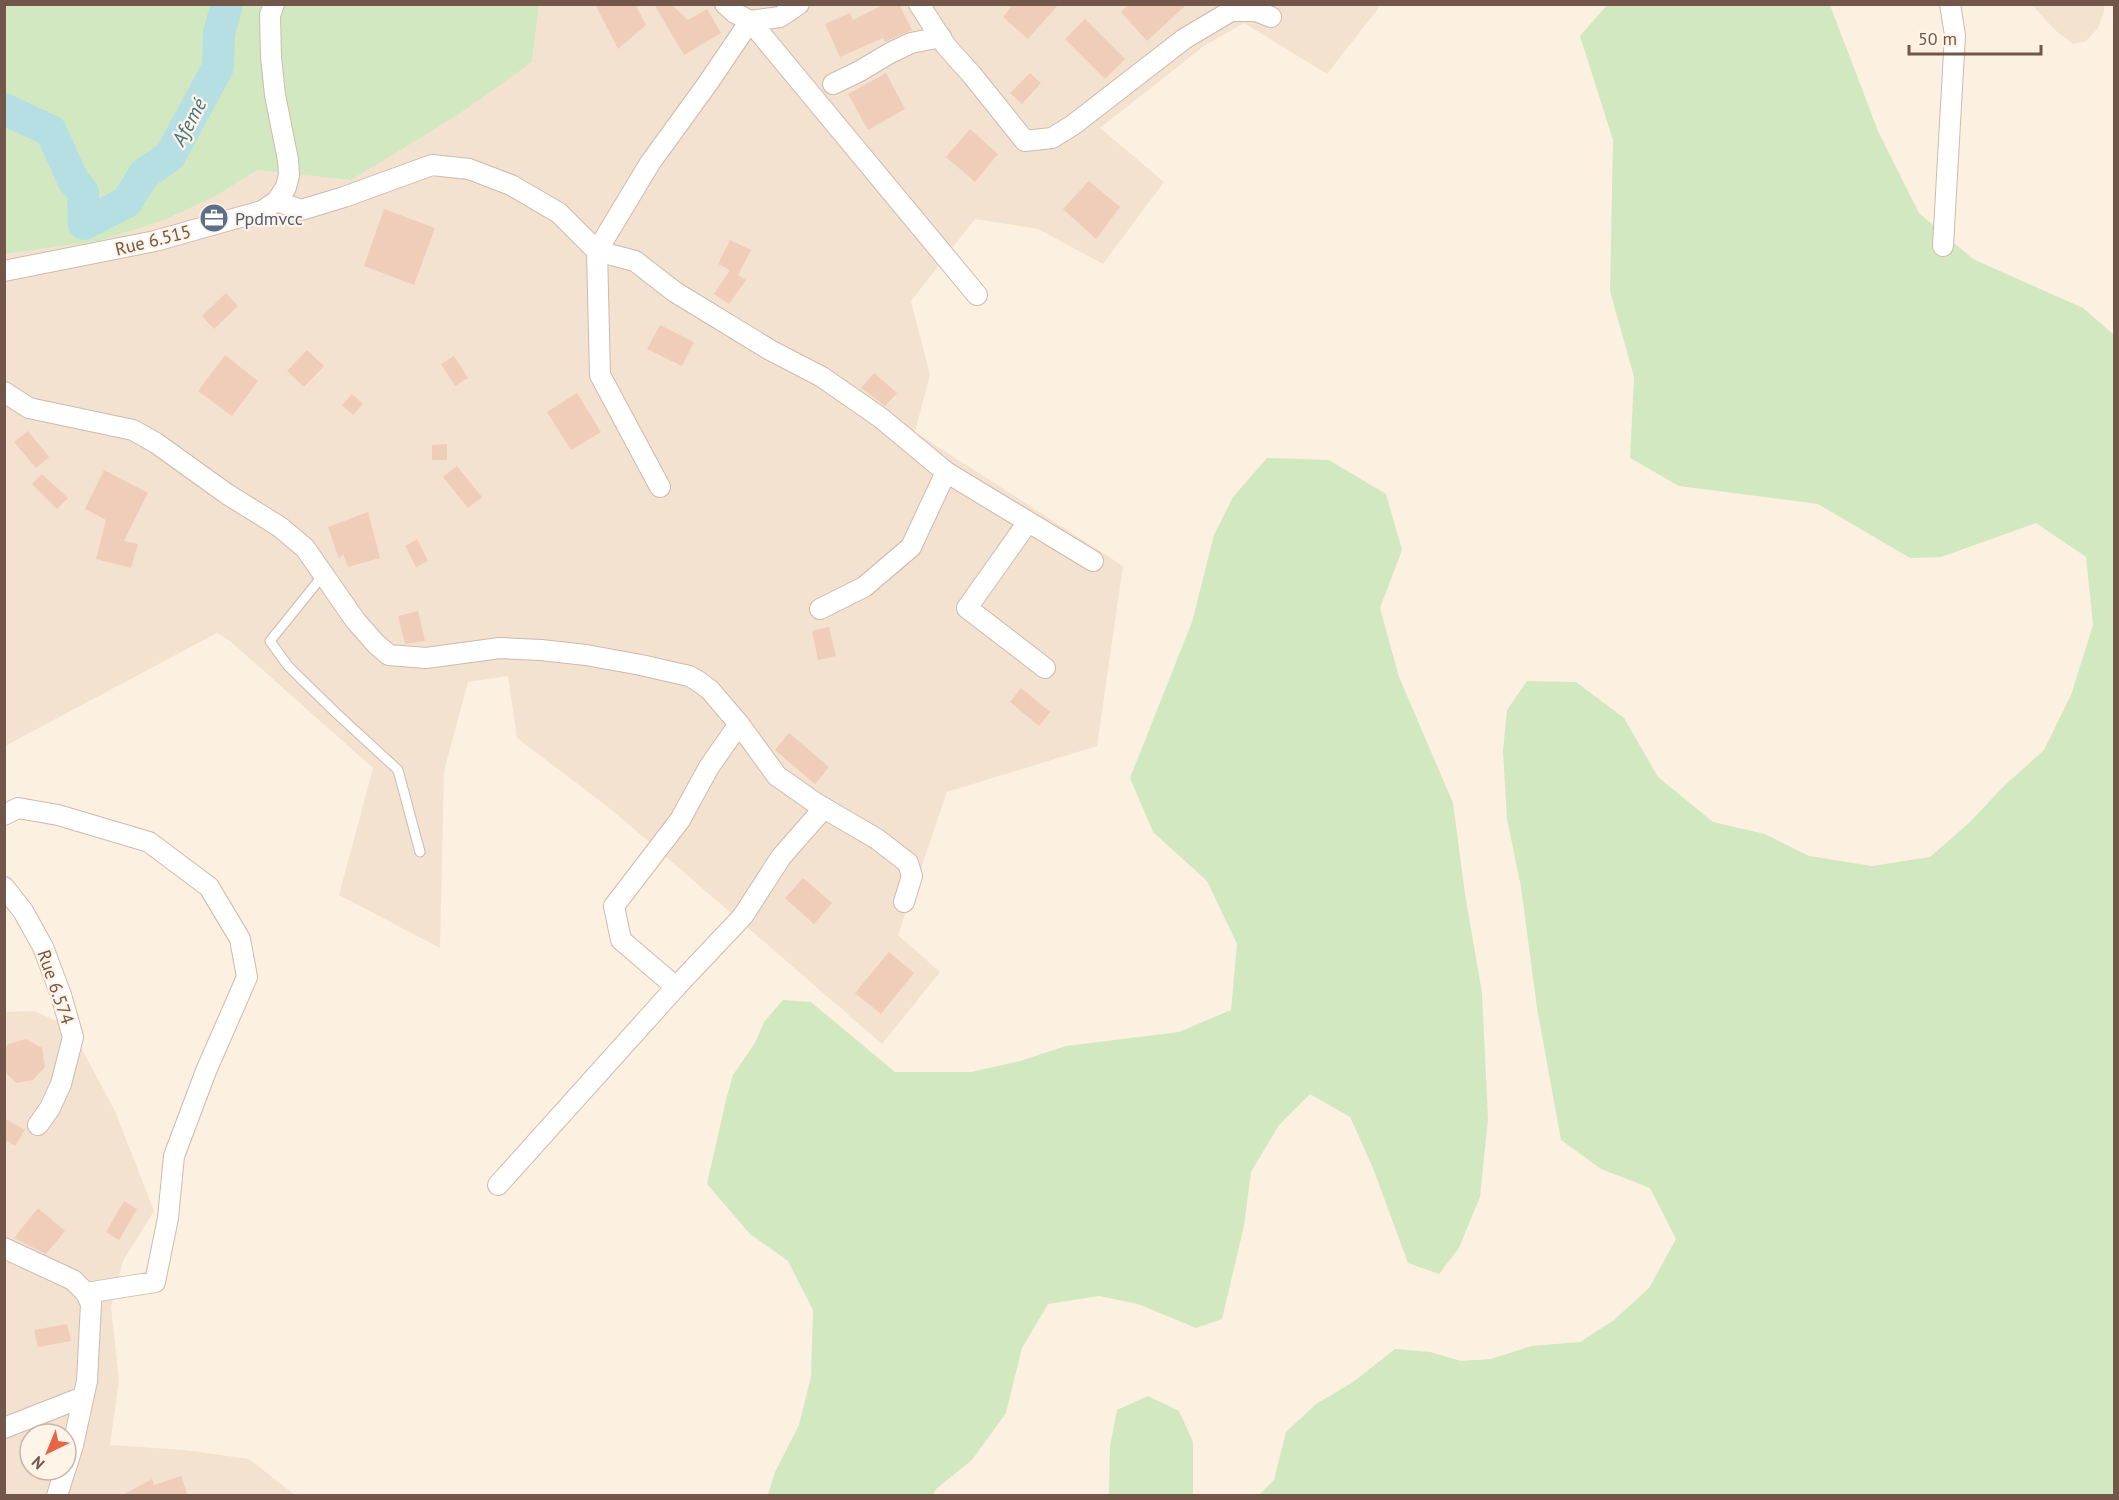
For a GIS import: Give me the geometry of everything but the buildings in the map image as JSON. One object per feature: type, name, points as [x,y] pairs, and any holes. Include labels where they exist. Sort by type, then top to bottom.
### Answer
[{"type":"street","points":[[274,4],[270,15],[271,57],[289,175],[286,188],[278,201],[302,210],[432,165],[470,169],[511,185],[559,213],[597,251],[635,261],[675,292],[752,339],[822,377],[880,418],[946,472],[1093,561]]},
{"type":"street","points":[[725,4],[735,13],[750,21],[977,295]]},
{"type":"street","points":[[660,487],[600,375],[597,251],[650,163],[703,91],[750,21],[780,16],[799,4]]},
{"type":"street","points":[[919,4],[940,37],[1025,141],[1052,138],[1073,125],[1184,39],[1232,11],[1256,11],[1271,17]]},
{"type":"street","points":[[1943,246],[1955,35],[1950,4]]},
{"type":"street","points":[[833,84],[911,43],[940,37]]},
{"type":"street","name":"Rue 6.515","points":[[4,271],[154,241],[262,211],[278,201]]},
{"type":"street","points":[[4,392],[29,408],[133,430],[156,443],[227,494],[280,527],[305,548],[355,620],[376,644],[390,655],[426,658],[500,648],[586,655],[641,664],[689,676],[698,681],[710,690],[739,724],[777,776],[824,808],[878,839],[908,863],[912,876],[904,902]]},
{"type":"street","points":[[820,609],[864,587],[911,547],[946,472]]},
{"type":"street","points":[[1028,522],[967,608],[1045,668]]},
{"type":"street","points":[[676,987],[621,940],[614,906],[680,820],[709,767],[739,724]]},
{"type":"street","points":[[4,815],[18,808],[58,814],[149,842],[209,887],[240,939],[247,977],[206,1071],[174,1156],[168,1218],[155,1282],[86,1293]]},
{"type":"street","points":[[498,1185],[743,916],[781,857],[824,808]]},
{"type":"street","name":"Rue 6.574","points":[[4,887],[23,910],[43,947],[61,995],[72,1037],[61,1084],[50,1108],[38,1125]]},
{"type":"street","points":[[7,1253],[74,1280],[86,1293],[91,1304],[87,1381],[78,1422]]},
{"type":"street","points":[[4,1428],[83,1397]]},
{"type":"lane","points":[[324,574],[270,641],[296,674],[398,770],[420,852]]},
{"type":"shaded area","points":[[539,5],[1381,5],[1327,74],[1244,23],[1204,46],[1100,128],[1164,182],[1103,264],[1038,229],[975,219],[911,301],[930,375],[915,432],[1123,566],[1097,746],[947,792],[898,935],[940,972],[882,1044],[612,810],[517,738],[508,676],[468,682],[444,771],[440,948],[339,895],[373,768],[230,641],[217,633],[5,746],[5,254],[99,241],[162,221],[216,196],[257,170],[351,180],[532,62]]},
{"type":"shaded area","points":[[2032,5],[2104,5],[2104,11],[2098,28],[2086,41],[2073,44],[2055,30]]},
{"type":"shaded area","points":[[34,1011],[70,1027],[115,1111],[154,1211],[123,1261],[111,1307],[119,1380],[110,1445],[184,1450],[249,1459],[295,1495],[5,1495],[4,1012]]},
{"type":"green space","points":[[5,5],[539,5],[532,62],[456,116],[351,180],[257,170],[216,196],[162,221],[99,241],[5,254]]},
{"type":"green space","points":[[1607,5],[1830,5],[1878,131],[1919,213],[1973,259],[2083,308],[2114,335],[2114,1495],[1258,1496],[1274,1480],[1286,1432],[1316,1404],[1353,1382],[1395,1349],[1430,1352],[1461,1361],[1491,1359],[1531,1346],[1580,1342],[1614,1320],[1649,1288],[1676,1239],[1650,1188],[1601,1169],[1561,1140],[1537,1008],[1521,887],[1507,819],[1503,751],[1507,710],[1527,681],[1576,682],[1624,718],[1658,777],[1713,822],[1765,834],[1809,856],[1872,866],[1930,857],[1969,823],[2003,787],[2044,750],[2071,695],[2093,625],[2086,557],[2036,523],[1941,557],[1910,558],[1818,504],[1679,486],[1630,458],[1634,377],[1610,291],[1613,140],[1580,36]]},
{"type":"green space","points":[[1267,458],[1329,460],[1386,494],[1402,550],[1380,608],[1399,677],[1453,803],[1465,894],[1482,993],[1488,1119],[1480,1197],[1459,1248],[1439,1274],[1408,1263],[1373,1168],[1350,1117],[1310,1094],[1279,1125],[1251,1172],[1244,1226],[1222,1319],[1196,1328],[1138,1304],[1099,1296],[1048,1304],[1022,1348],[1006,1413],[972,1460],[936,1489],[933,1495],[768,1495],[775,1472],[799,1425],[811,1377],[813,1310],[788,1261],[750,1234],[707,1184],[733,1075],[755,1043],[764,1022],[783,1000],[811,1002],[895,1072],[971,1072],[1020,1061],[1066,1046],[1179,1032],[1231,1010],[1237,944],[1207,881],[1153,832],[1130,778],[1192,622],[1214,535],[1233,497]]},
{"type":"green space","points":[[1148,1396],[1179,1411],[1193,1442],[1193,1495],[1109,1495],[1110,1446],[1117,1410]]},
{"type":"waterway","name":"Afemé","points":[[4,109],[51,131],[73,180],[83,192],[84,224],[127,202],[144,174],[170,156],[218,67],[219,33],[227,4]]},
{"type":"place","name":"Ppdmvcc","points":[[214,218]]}]
